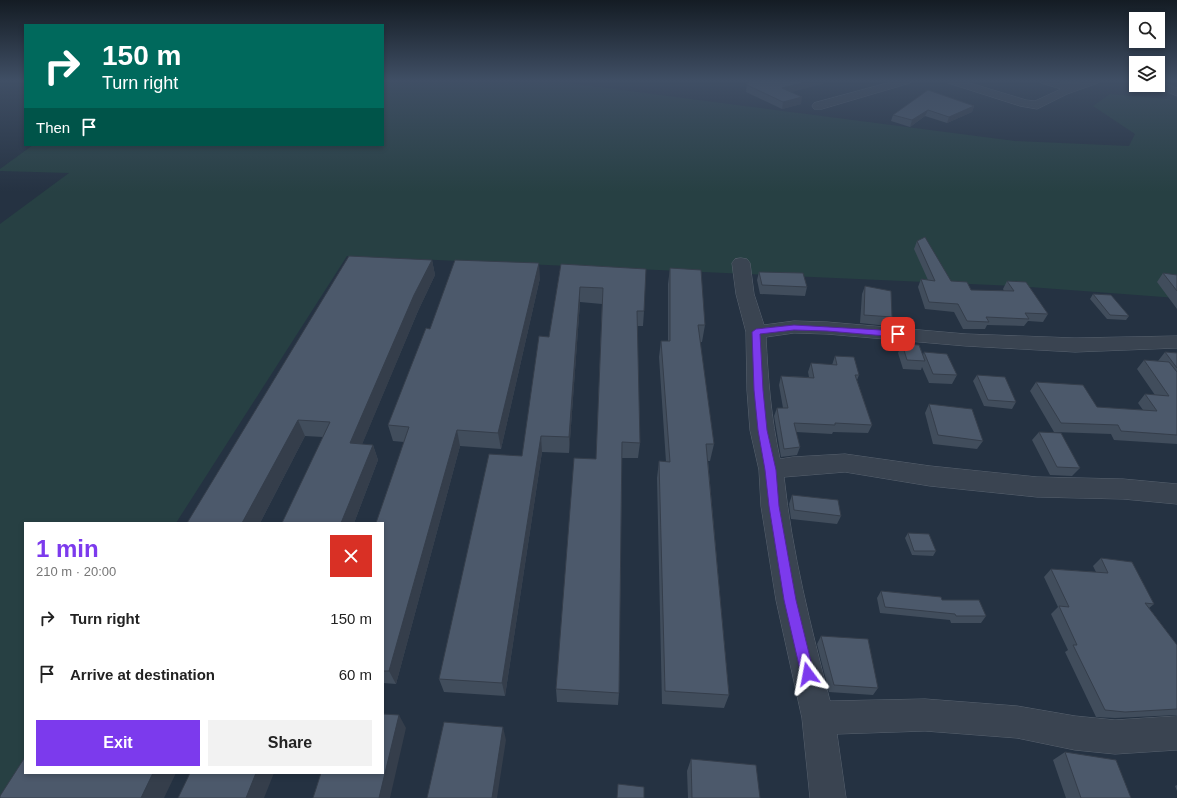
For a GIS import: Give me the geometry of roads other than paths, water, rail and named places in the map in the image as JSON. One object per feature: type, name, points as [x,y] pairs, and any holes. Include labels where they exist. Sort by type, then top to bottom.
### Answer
[{"type":"street","points":[[741,263],[745,294],[756,332],[758,390],[774,506],[790,600],[818,718],[828,798]]},
{"type":"street","points":[[756,332],[794,327],[827,328],[966,340],[1075,345],[1177,342]]},
{"type":"street","points":[[770,470],[793,466],[845,463],[930,476],[1030,486],[1124,489],[1177,494]]},
{"type":"street","points":[[818,718],[924,715],[1017,722],[1075,733],[1115,737],[1177,733]]}]
